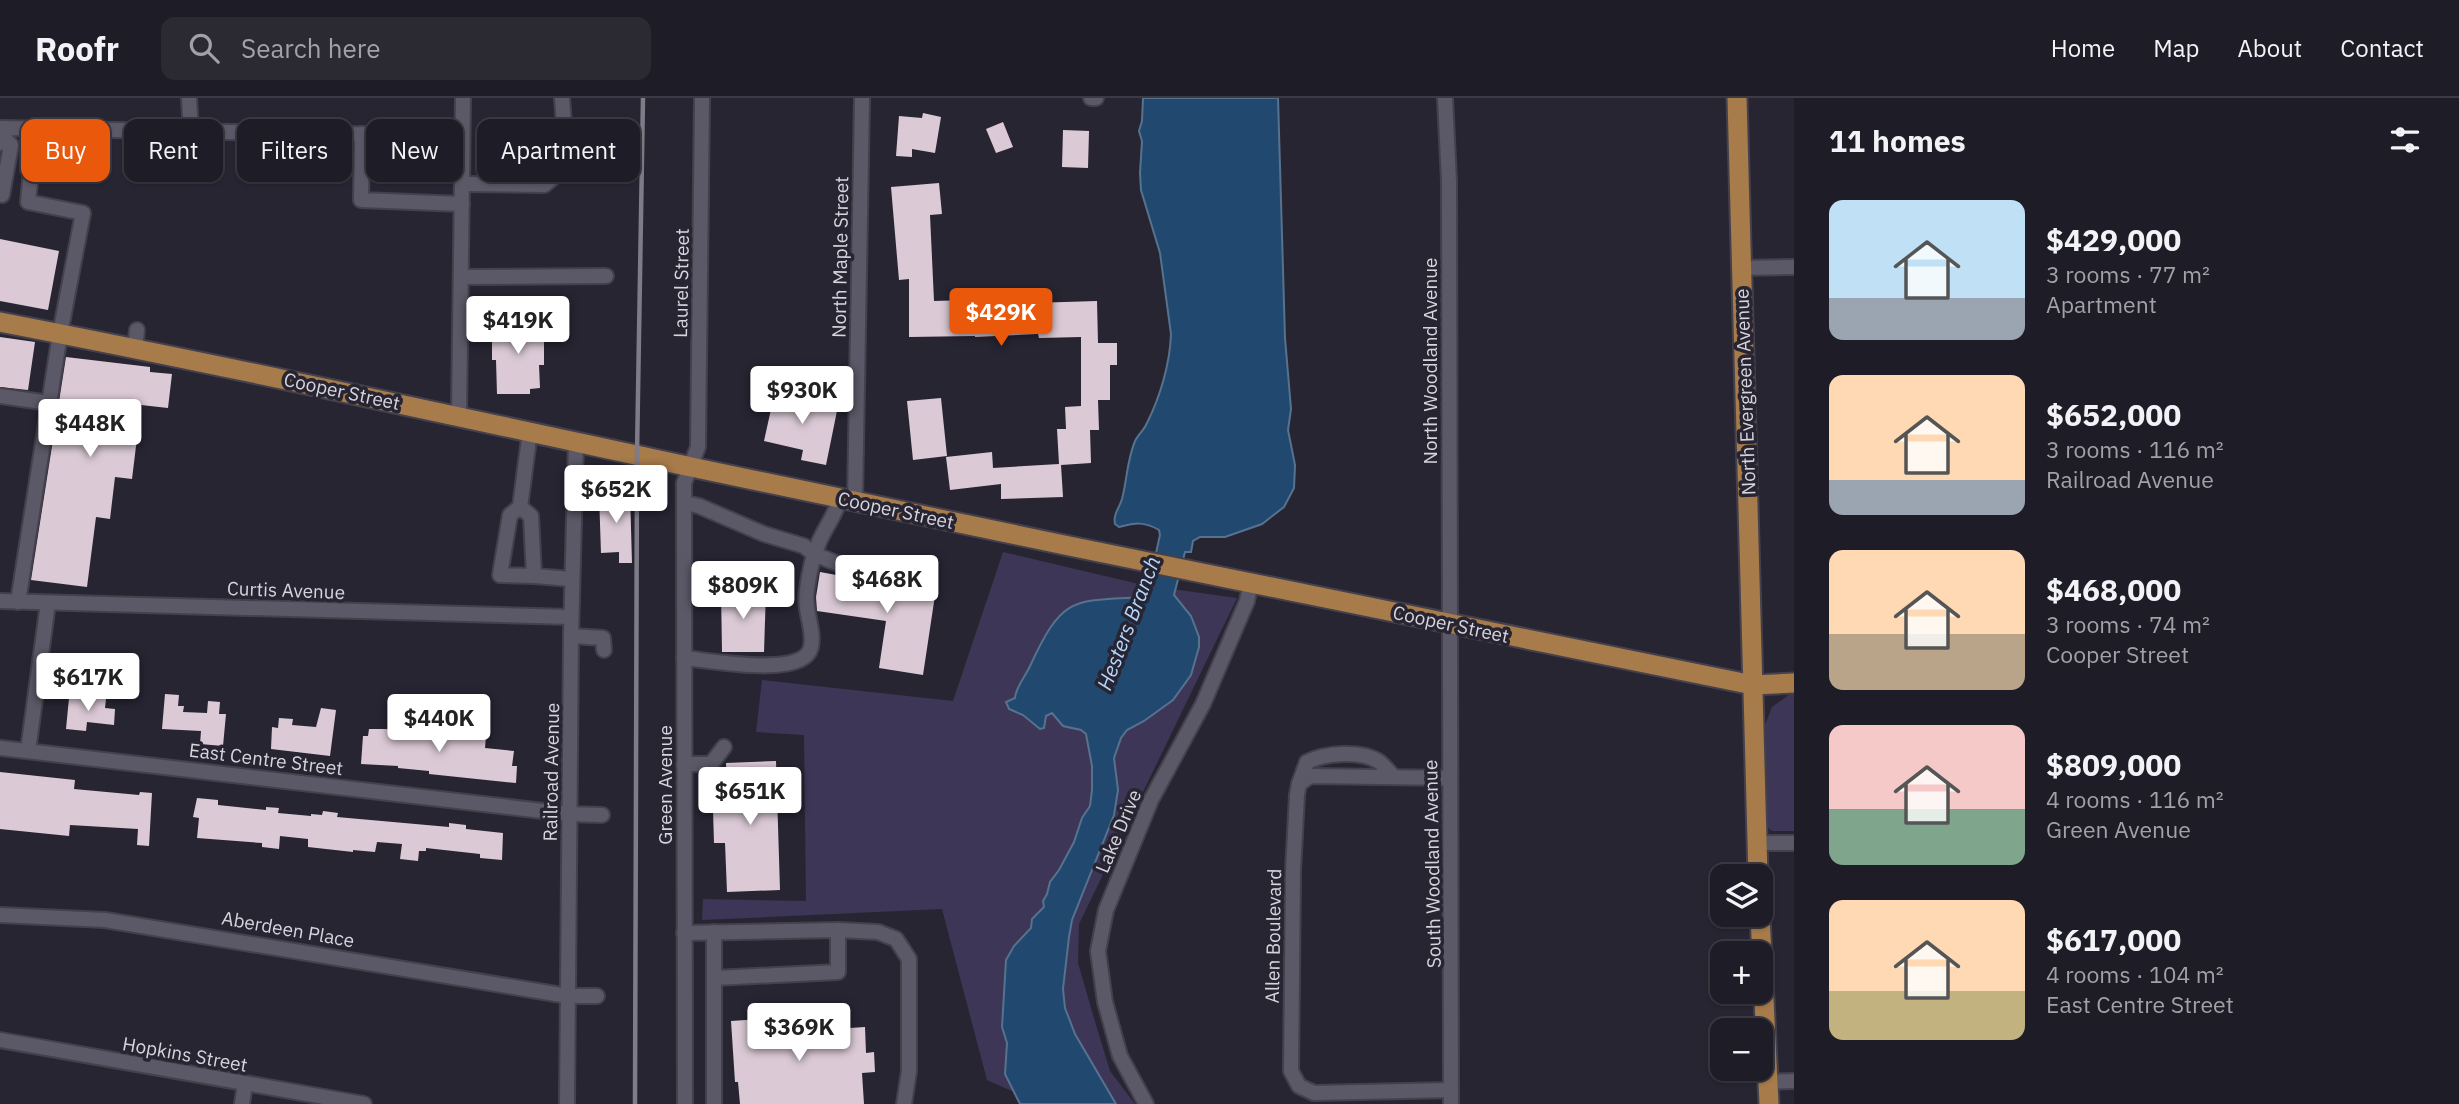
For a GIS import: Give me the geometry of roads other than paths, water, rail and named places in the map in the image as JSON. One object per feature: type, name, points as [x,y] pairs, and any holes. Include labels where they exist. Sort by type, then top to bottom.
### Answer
[{"type":"main road","name":"North Evergreen Avenue","points":[[1737,98],[1758,864]]},
{"type":"main road","name":"Cooper Street","points":[[0,322],[60,334],[136,339],[691,467],[1449,624],[1753,685],[1794,683]]},
{"type":"main road","points":[[1761,927],[1769,1104]]},
{"type":"street","points":[[189,98],[190,119]]},
{"type":"street","points":[[462,119],[463,98]]},
{"type":"street","points":[[562,98],[564,119]]},
{"type":"street","name":"Laurel Street","points":[[691,467],[698,446],[702,98]]},
{"type":"street","name":"North Maple Street","points":[[847,499],[862,98]]},
{"type":"street","name":"North Woodland Avenue","points":[[1445,98],[1449,181],[1449,624]]},
{"type":"street","points":[[3,135],[21,132]]},
{"type":"street","points":[[223,132],[366,134]]},
{"type":"street","points":[[362,134],[361,200],[462,204]]},
{"type":"street","points":[[0,170],[3,135]]},
{"type":"street","points":[[3,135],[11,145],[1,195],[83,213],[48,403],[18,602]]},
{"type":"street","points":[[28,202],[30,182]]},
{"type":"street","points":[[458,415],[462,184],[544,185],[548,182]]},
{"type":"street","points":[[1741,268],[1794,267]]},
{"type":"street","points":[[461,277],[606,276]]},
{"type":"street","points":[[0,396],[48,403]]},
{"type":"street","points":[[530,431],[520,507],[510,515],[500,575],[572,579]]},
{"type":"street","name":"Railroad Avenue","points":[[568,1104],[571,617],[576,441]]},
{"type":"street","name":"Green Avenue","points":[[685,1104],[684,483],[691,467]]},
{"type":"street","points":[[684,658],[776,667],[804,659],[810,652],[812,643],[812,631],[805,608],[814,554],[837,508],[847,499]]},
{"type":"street","points":[[685,503],[710,510],[764,534],[804,546],[814,554],[856,571],[884,577]]},
{"type":"street","points":[[520,507],[531,516],[534,576]]},
{"type":"street","name":"Lake Drive","points":[[1146,1104],[1120,1056],[1111,1031],[1098,951],[1102,927],[1106,910],[1151,800],[1203,704],[1247,601],[1251,582]]},
{"type":"street","name":"Curtis Avenue","points":[[0,601],[571,617]]},
{"type":"street","points":[[28,751],[48,603]]},
{"type":"street","name":"South Woodland Avenue","points":[[1449,624],[1451,1097]]},
{"type":"street","points":[[571,636],[603,638],[604,650]]},
{"type":"street","points":[[684,764],[711,764],[724,747]]},
{"type":"street","name":"East Centre Street","points":[[0,748],[569,814],[601,815]]},
{"type":"street","points":[[1299,784],[1307,762],[1319,756],[1347,754],[1377,761],[1394,777]]},
{"type":"street","points":[[1299,784],[1310,776],[1450,778]]},
{"type":"street","name":"Allen Boulevard","points":[[1299,784],[1293,871],[1291,1070],[1299,1086],[1314,1093],[1451,1097]]},
{"type":"street","points":[[1757,844],[1794,842]]},
{"type":"street","name":"Aberdeen Place","points":[[0,915],[105,920],[568,996],[597,996]]},
{"type":"street","points":[[684,933],[838,930],[878,932],[896,939],[909,959],[908,1086],[904,1104]]},
{"type":"street","points":[[715,978],[838,972],[838,930]]},
{"type":"street","points":[[714,932],[714,1104]]},
{"type":"street","name":"Hopkins Street","points":[[0,1040],[363,1104]]},
{"type":"street","points":[[1768,1082],[1794,1082]]},
{"type":"street","points":[[242,1104],[245,1084]]},
{"type":"water","name":"Hesters Branch","points":[[1143,98],[1278,98],[1285,338],[1291,409],[1288,430],[1295,465],[1294,488],[1284,507],[1262,524],[1225,537],[1200,537],[1193,541],[1191,552],[1185,552],[1174,595],[1191,616],[1199,637],[1191,675],[1173,700],[1127,730],[1114,758],[1118,790],[1114,815],[1072,920],[1063,989],[1065,1008],[1075,1034],[1116,1104],[1020,1104],[1005,1074],[1007,1043],[1002,1027],[1006,960],[1014,946],[1031,928],[1032,919],[1044,907],[1043,901],[1050,882],[1074,842],[1082,818],[1090,806],[1092,766],[1086,734],[1081,730],[1063,726],[1052,713],[1046,716],[1044,728],[1040,729],[1023,715],[1009,709],[1006,702],[1015,698],[1042,641],[1062,614],[1085,602],[1143,597],[1147,594],[1160,535],[1159,530],[1149,525],[1119,527],[1115,524],[1132,448],[1146,426],[1164,380],[1171,334],[1160,253],[1141,190],[1142,141],[1139,131]]},
{"type":"railway","points":[[635,1104],[637,454],[643,98]]}]
